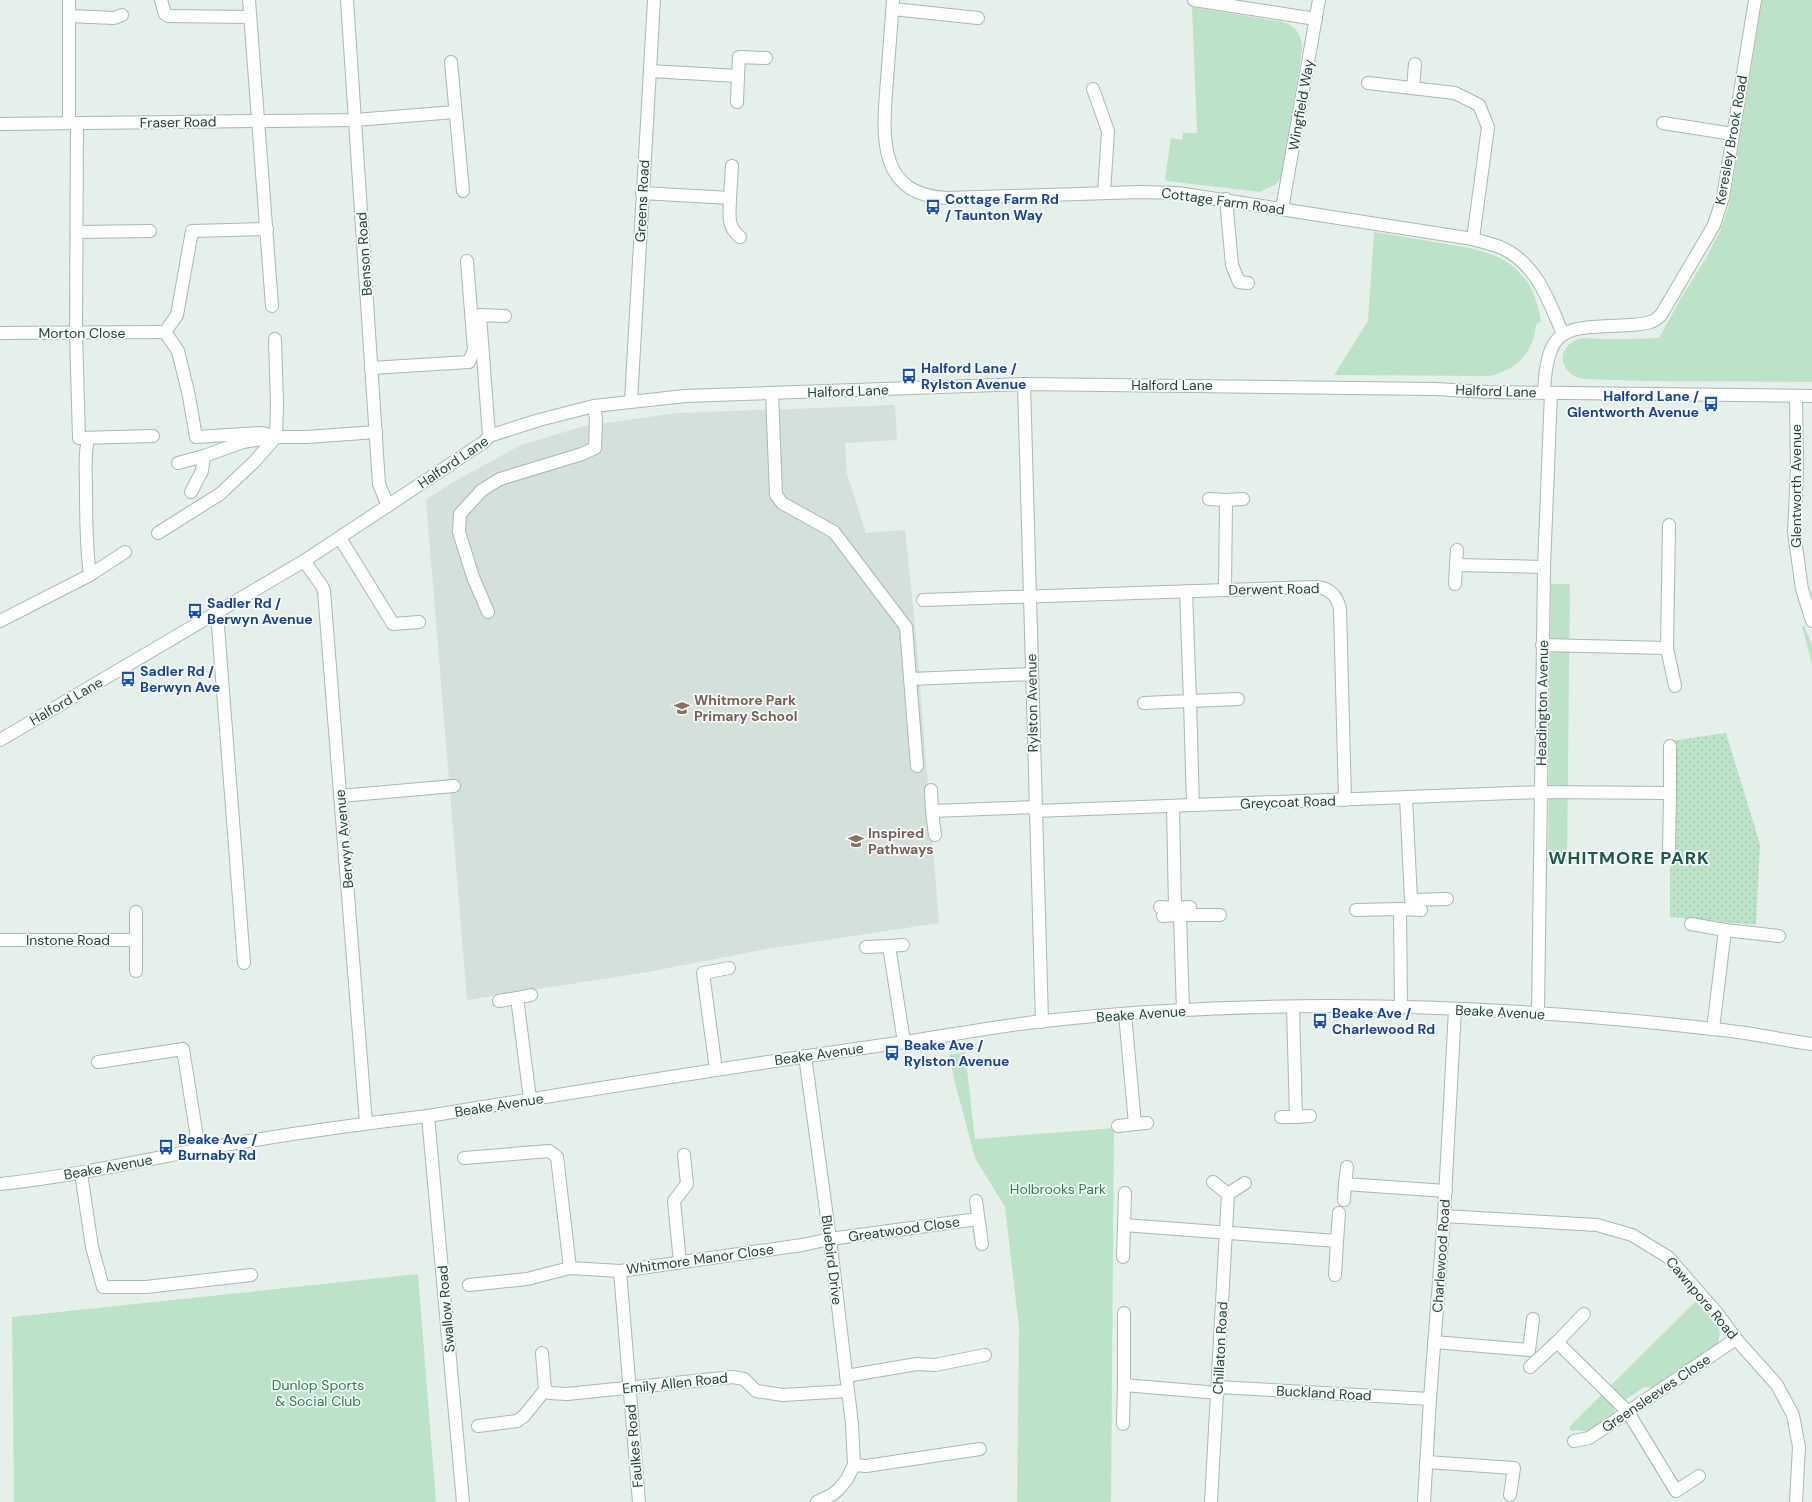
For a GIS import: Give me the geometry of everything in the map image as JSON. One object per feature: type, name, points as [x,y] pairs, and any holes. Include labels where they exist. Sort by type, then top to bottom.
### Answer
[{"type":"street","points":[[69,0],[78,232],[76,333],[79,438],[153,436]]},
{"type":"street","points":[[161,0],[165,14],[168,16],[250,17]]},
{"type":"street","points":[[249,0],[272,306]]},
{"type":"street","name":"Benson Road","points":[[347,0],[379,484],[388,506]]},
{"type":"street","name":"Greens Road","points":[[631,401],[654,0]]},
{"type":"street","points":[[1194,0],[1316,19]]},
{"type":"street","name":"Wingfield Way","points":[[1282,209],[1319,0]]},
{"type":"street","name":"Keresley Brook Road","points":[[1563,334],[1573,329],[1645,324],[1657,319],[1714,224],[1723,197],[1755,0]]},
{"type":"street","points":[[893,4],[978,18]]},
{"type":"street","name":"Cottage Farm Road","points":[[893,4],[884,123],[884,144],[890,163],[895,172],[909,187],[926,196],[948,198],[1104,193],[1178,193],[1226,199],[1473,239],[1503,248],[1523,263],[1542,286],[1563,334]]},
{"type":"street","points":[[69,16],[114,18],[122,15]]},
{"type":"street","points":[[737,102],[739,57],[766,58]]},
{"type":"street","points":[[451,62],[463,191]]},
{"type":"street","points":[[1413,88],[1415,64]]},
{"type":"street","points":[[650,71],[738,76]]},
{"type":"street","points":[[1368,83],[1455,93],[1479,105],[1488,127],[1473,239]]},
{"type":"street","points":[[1093,88],[1108,131],[1104,193]]},
{"type":"street","name":"Fraser Road","points":[[0,124],[355,120],[455,112]]},
{"type":"street","points":[[1663,123],[1733,134]]},
{"type":"street","points":[[732,166],[730,225],[733,231],[740,237]]},
{"type":"street","points":[[642,194],[730,198]]},
{"type":"street","points":[[1226,199],[1232,265],[1239,282],[1248,283]]},
{"type":"street","points":[[267,229],[192,231],[177,315],[165,332],[178,351],[189,396],[196,437],[262,433],[276,437]]},
{"type":"street","points":[[78,232],[150,230]]},
{"type":"street","points":[[371,368],[469,362],[474,350],[467,261]]},
{"type":"street","points":[[489,436],[480,315],[505,316]]},
{"type":"street","name":"Morton Close","points":[[0,333],[165,332]]},
{"type":"street","points":[[1547,393],[1549,355],[1552,345],[1557,338],[1563,334]]},
{"type":"street","points":[[158,533],[220,494],[254,462],[276,437],[277,404],[275,339]]},
{"type":"street","name":"Halford Lane","points":[[0,740],[304,561],[484,442],[489,436],[543,419],[594,406],[685,396],[1024,384],[1411,388],[1488,392],[1812,396]]},
{"type":"street","name":"Rylston Avenue","points":[[1024,384],[1042,1022]]},
{"type":"street","points":[[772,393],[776,495],[782,503],[834,532],[906,626],[918,766]]},
{"type":"street","name":"Headington Avenue","points":[[1538,1013],[1542,645],[1547,393]]},
{"type":"street","name":"Glentworth Avenue","points":[[1796,396],[1797,469],[1794,532],[1802,589],[1812,621]]},
{"type":"street","points":[[488,612],[473,577],[459,532],[460,514],[482,490],[500,479],[576,457],[595,448],[596,419],[594,406]]},
{"type":"street","points":[[178,462],[204,456],[243,442],[276,437],[307,437],[376,432]]},
{"type":"street","points":[[88,438],[86,448],[86,497],[90,575]]},
{"type":"street","points":[[191,492],[202,471],[204,456]]},
{"type":"street","points":[[1209,499],[1243,499]]},
{"type":"street","points":[[1225,590],[1226,500]]},
{"type":"street","points":[[1670,525],[1667,648],[1676,686]]},
{"type":"street","points":[[340,538],[393,624],[419,622]]},
{"type":"street","points":[[1455,584],[1457,550]]},
{"type":"street","points":[[0,621],[90,575],[125,552]]},
{"type":"street","name":"Berwyn Avenue","points":[[304,561],[324,591],[366,1123]]},
{"type":"street","points":[[1456,565],[1544,567]]},
{"type":"street","name":"Derwent Road","points":[[923,600],[1316,586],[1326,589],[1337,598],[1340,608],[1345,800]]},
{"type":"street","points":[[1186,591],[1193,805]]},
{"type":"street","points":[[217,613],[244,963]]},
{"type":"street","points":[[1542,645],[1667,648]]},
{"type":"street","points":[[911,679],[1032,674]]},
{"type":"street","points":[[1144,703],[1238,699]]},
{"type":"street","points":[[1669,853],[1670,746]]},
{"type":"street","points":[[340,796],[454,786]]},
{"type":"street","points":[[931,790],[934,835]]},
{"type":"street","name":"Greycoat Road","points":[[932,811],[1173,806],[1541,792],[1670,793]]},
{"type":"street","points":[[1406,797],[1411,900],[1447,899]]},
{"type":"street","points":[[1173,806],[1183,1011]]},
{"type":"street","points":[[1178,911],[1192,907]]},
{"type":"street","points":[[1400,909],[1401,1008]]},
{"type":"street","points":[[1356,910],[1421,910]]},
{"type":"street","points":[[1162,912],[1178,911],[1220,915]]},
{"type":"street","points":[[136,912],[136,971]]},
{"type":"street","points":[[1691,924],[1725,930],[1779,936]]},
{"type":"street","points":[[1713,1029],[1725,930]]},
{"type":"street","name":"Instone Road","points":[[0,940],[136,940]]},
{"type":"street","points":[[866,947],[904,945]]},
{"type":"street","points":[[889,946],[904,1042]]},
{"type":"street","points":[[716,1070],[703,972],[729,968]]},
{"type":"street","points":[[499,1001],[531,995]]},
{"type":"street","points":[[517,998],[530,1100]]},
{"type":"street","points":[[1293,1007],[1296,1117]]},
{"type":"street","name":"Beake Avenue","points":[[0,1184],[81,1173],[199,1150],[366,1123],[428,1116],[805,1056],[1042,1022],[1125,1014],[1293,1007],[1455,1009],[1538,1013],[1713,1029],[1812,1044]]},
{"type":"street","name":"Charlewood Road","points":[[1424,1502],[1434,1342],[1446,1191],[1455,1009]]},
{"type":"street","points":[[1118,1126],[1141,1124],[1125,1014]]},
{"type":"street","points":[[98,1062],[183,1049],[199,1150]]},
{"type":"street","name":"Bluebird Drive","points":[[805,1056],[830,1239],[852,1424],[854,1464],[847,1480],[839,1489],[833,1494],[817,1502]]},
{"type":"street","name":"Swallow Road","points":[[428,1116],[463,1502]]},
{"type":"street","points":[[1281,1117],[1310,1116]]},
{"type":"street","points":[[464,1158],[549,1151],[558,1157],[570,1268]]},
{"type":"street","points":[[680,1262],[674,1201],[687,1184],[684,1155]]},
{"type":"street","points":[[1344,1200],[1347,1167]]},
{"type":"street","points":[[81,1173],[92,1247],[103,1287],[146,1287],[251,1275]]},
{"type":"street","points":[[1213,1182],[1228,1194],[1245,1183]]},
{"type":"street","points":[[1345,1184],[1446,1191]]},
{"type":"street","points":[[1123,1257],[1125,1193]]},
{"type":"street","name":"Chillaton Road","points":[[1211,1502],[1228,1194]]},
{"type":"street","name":"Greatwood Close","points":[[976,1201],[982,1244]]},
{"type":"street","points":[[1335,1275],[1339,1213]]},
{"type":"street","name":"Cawnpore Road","points":[[1444,1216],[1597,1225],[1632,1235],[1668,1257],[1717,1312],[1736,1339],[1777,1385],[1793,1415],[1799,1447],[1796,1502]]},
{"type":"street","name":"Greatwood Close","points":[[830,1239],[978,1219]]},
{"type":"street","points":[[1124,1225],[1337,1242]]},
{"type":"street","name":"Whitmore Manor Close","points":[[468,1285],[527,1280],[570,1268],[620,1271],[802,1245],[830,1239]]},
{"type":"street","name":"Faulkes Road","points":[[620,1271],[639,1502]]},
{"type":"street","points":[[1123,1424],[1124,1313]]},
{"type":"street","points":[[1530,1367],[1584,1314]]},
{"type":"street","points":[[1434,1342],[1529,1350],[1533,1319]]},
{"type":"street","name":"Greensleeves Close","points":[[1574,1441],[1589,1438],[1736,1339]]},
{"type":"street","points":[[1557,1342],[1628,1412],[1676,1491],[1699,1476]]},
{"type":"street","points":[[478,1426],[517,1421],[524,1416],[545,1390],[542,1353]]},
{"type":"street","points":[[846,1376],[917,1364],[935,1365],[985,1354]]},
{"type":"street","name":"Emily Allen Road","points":[[545,1390],[550,1393],[568,1394],[733,1377],[744,1379],[756,1391],[783,1395],[848,1391]]},
{"type":"street","name":"Buckland Road","points":[[1124,1385],[1430,1399]]},
{"type":"street","points":[[854,1464],[866,1466],[980,1449]]},
{"type":"street","points":[[1426,1462],[1514,1468],[1510,1496]]},
{"type":"shaded area","name":"Whitmore Park Primary School","points":[[895,405],[897,440],[845,443],[847,474],[866,533],[905,530],[916,635],[939,923],[767,949],[648,972],[467,1000],[426,500],[455,481],[521,445],[584,426],[677,413]]},
{"type":"green space","points":[[1762,0],[1812,0],[1812,382],[1646,381],[1582,379],[1575,376],[1565,367],[1563,355],[1569,344],[1576,340],[1585,338],[1659,338],[1681,298],[1706,258],[1721,229],[1729,205]]},
{"type":"green space","points":[[1192,7],[1283,22],[1295,29],[1301,39],[1302,49],[1282,177],[1275,185],[1260,192],[1167,181],[1165,179],[1171,138],[1182,140],[1183,133],[1197,133]]},
{"type":"green space","points":[[1374,232],[1478,250],[1494,255],[1520,272],[1529,285],[1536,301],[1541,322],[1536,324],[1531,344],[1522,359],[1508,370],[1489,376],[1334,375],[1368,321]]},
{"type":"green space","points":[[1551,584],[1570,584],[1567,861],[1548,861]]},
{"type":"green space","points":[[1802,626],[1804,626],[1812,645],[1812,664]]},
{"type":"green space","points":[[1726,733],[1760,844],[1756,925],[1670,917],[1670,741]]},
{"type":"green space","name":"Holbrooks Park","points":[[965,1052],[975,1139],[1114,1128],[1111,1502],[1017,1502],[1019,1327],[1005,1207],[975,1158],[949,1055]]},
{"type":"green space","name":"Dunlop Sports & Social Club","points":[[418,1274],[436,1502],[14,1502],[12,1317]]},
{"type":"green space","points":[[1696,1301],[1717,1326],[1720,1334],[1716,1346],[1658,1386],[1652,1388],[1644,1387],[1616,1406],[1613,1414],[1588,1432],[1578,1430],[1571,1431],[1569,1427]]},
{"type":"place","name":"Cottage Farm Rd / Taunton Way","points":[[933,207]]},
{"type":"place","name":"Halford Lane / Rylston Avenue","points":[[909,376]]},
{"type":"place","name":"Halford Lane / Glentworth Avenue","points":[[1711,404]]},
{"type":"place","name":"Sadler Rd / Berwyn Avenue","points":[[195,611]]},
{"type":"place","name":"Sadler Rd / Berwyn Ave","points":[[128,679]]},
{"type":"place","name":"Whitmore Park Primary School","points":[[682,708]]},
{"type":"place","name":"Inspired Pathways","points":[[856,841]]},
{"type":"place","name":"Beake Ave / Charlewood Rd","points":[[1320,1021]]},
{"type":"place","name":"Beake Ave / Rylston Avenue","points":[[892,1053]]},
{"type":"place","name":"Beake Ave / Burnaby Rd","points":[[166,1147]]},
{"type":"district","name":"WHITMORE PARK","points":[[1629,858]]}]
